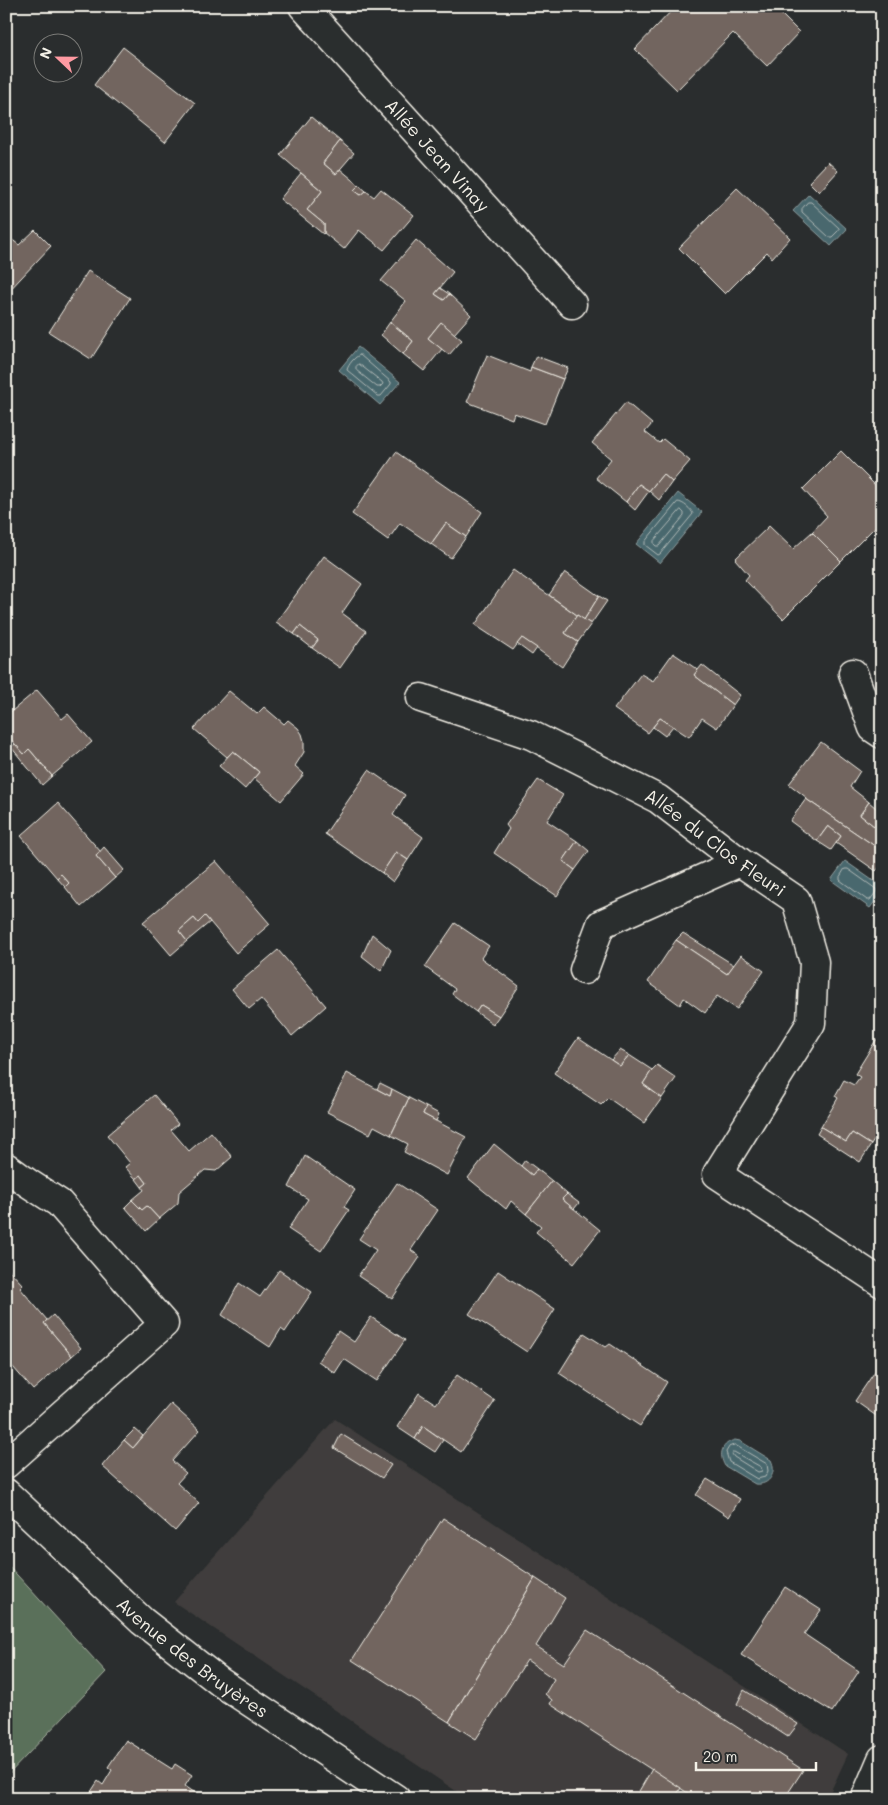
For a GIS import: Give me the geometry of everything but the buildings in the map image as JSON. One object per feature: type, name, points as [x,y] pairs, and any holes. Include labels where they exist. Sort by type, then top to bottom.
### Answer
[{"type":"street","name":"Allée Jean Vinay","points":[[302,6],[572,304]]},
{"type":"street","points":[[853,673],[873,728],[882,734]]},
{"type":"street","name":"Allée du Clos Fleuri","points":[[421,698],[530,735],[658,799],[740,862],[796,900],[814,962],[811,1023],[717,1174],[882,1283]]},
{"type":"street","points":[[584,970],[601,924],[740,862]]},
{"type":"street","points":[[6,1167],[59,1203],[164,1324],[6,1464]]},
{"type":"street","name":"Avenue des Bruyères","points":[[6,1493],[142,1621],[220,1682],[396,1799]]},
{"type":"street","points":[[865,1799],[882,1759]]},
{"type":"shaded area","points":[[335,1419],[848,1754],[827,1799],[468,1799],[174,1602]]},
{"type":"green space","points":[[6,1563],[106,1672],[6,1777]]},
{"type":"water","points":[[809,194],[847,229],[831,246],[793,211]]},
{"type":"water","points":[[358,347],[400,382],[380,405],[339,370]]},
{"type":"water","points":[[678,493],[702,512],[660,563],[636,544]]},
{"type":"water","points":[[845,861],[882,887],[882,892],[870,908],[831,880]]},
{"type":"water","points":[[735,1440],[740,1441],[771,1460],[773,1473],[765,1483],[755,1484],[725,1466],[722,1450],[724,1446]]}]
